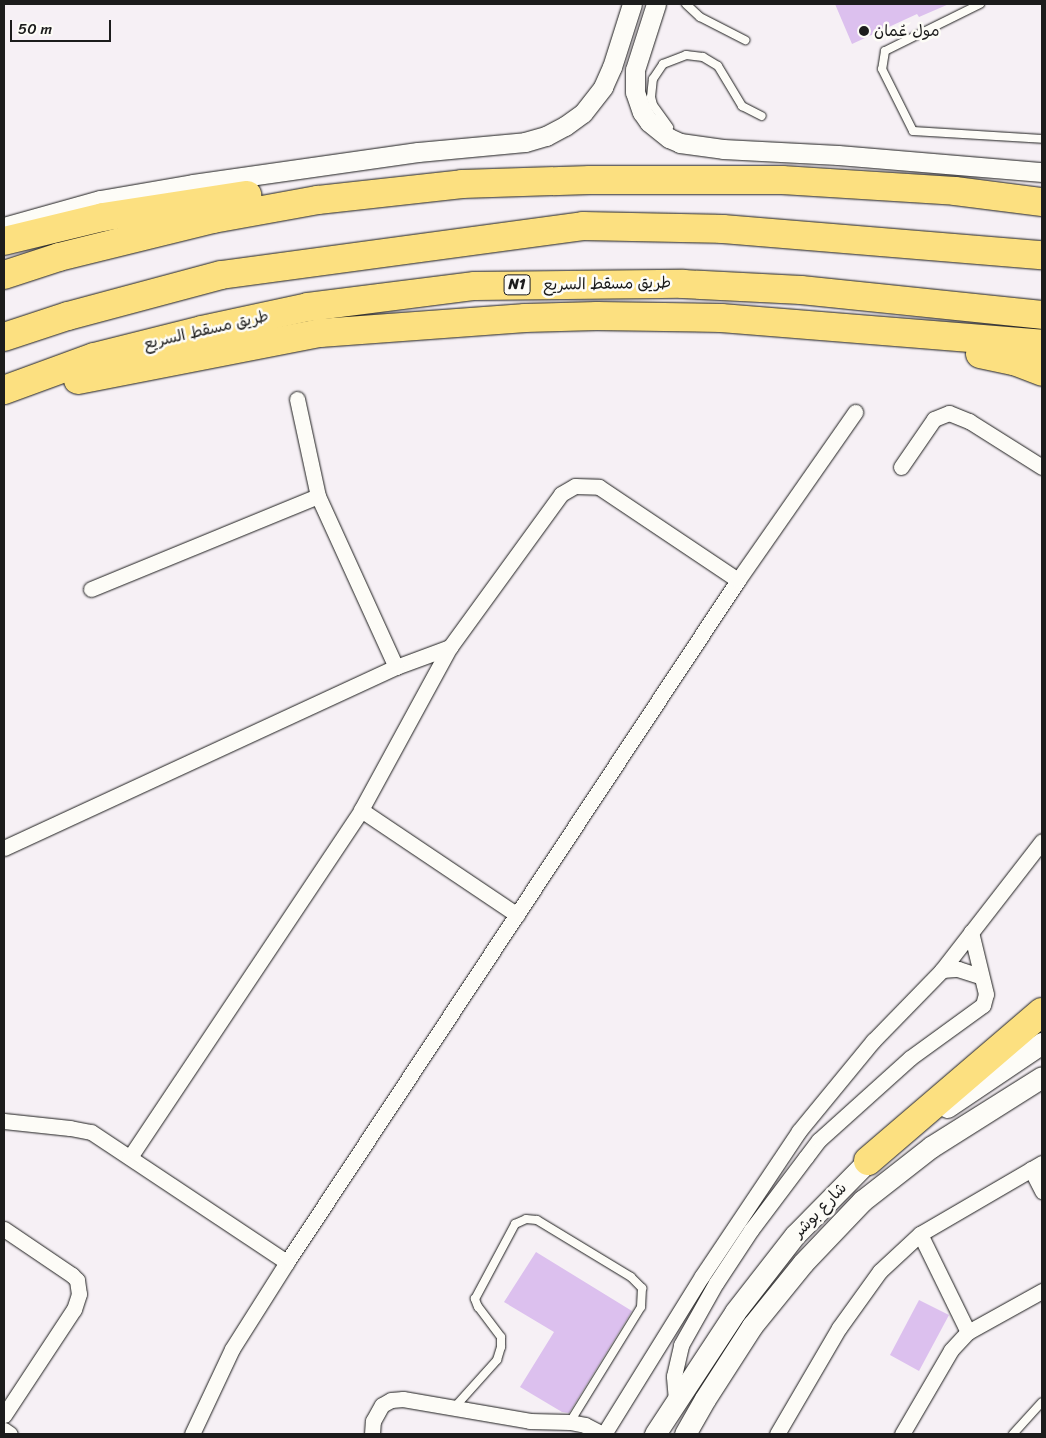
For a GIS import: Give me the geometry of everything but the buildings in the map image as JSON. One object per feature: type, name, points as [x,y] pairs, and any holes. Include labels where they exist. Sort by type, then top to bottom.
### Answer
[{"type":"highway","points":[[4,241],[67,225],[139,211],[349,179],[402,178],[462,184]]},
{"type":"highway","points":[[4,275],[59,257],[214,219],[318,200],[462,184],[590,180],[782,180],[955,191],[1042,202]]},
{"type":"highway","points":[[955,191],[992,187],[1042,191]]},
{"type":"highway","points":[[4,337],[68,316],[221,275],[583,226],[722,229],[1042,255]]},
{"type":"highway","name":"طريق مسقط السريع","points":[[4,390],[94,357],[308,307],[475,286],[683,284],[801,290],[1042,315]]},
{"type":"highway","points":[[4,397],[90,377],[320,333],[439,323],[597,316],[721,318],[788,325],[1042,344]]},
{"type":"highway","points":[[788,325],[879,340],[975,352],[1014,361],[1042,372]]},
{"type":"highway","points":[[868,1161],[1042,1012]]},
{"type":"main road","name":"شارع بوشر","points":[[655,1434],[736,1312],[795,1235],[868,1161],[1042,1043]]},
{"type":"main road","name":"شارع بوشر","points":[[685,1434],[705,1398],[752,1326],[803,1263],[862,1201],[931,1147],[1042,1077]]},
{"type":"street","points":[[4,227],[100,200],[184,185],[408,154],[524,142],[546,136],[565,126],[583,113],[603,87],[612,67],[632,4]]},
{"type":"street","points":[[656,4],[635,70],[635,92],[642,112],[658,131],[669,138],[687,144],[723,149],[838,155],[1042,172]]},
{"type":"street","points":[[297,398],[318,496],[396,667]]},
{"type":"street","points":[[192,1434],[232,1349],[287,1262],[738,580],[855,412]]},
{"type":"street","points":[[901,467],[934,419],[949,413],[969,421],[1042,467]]},
{"type":"street","points":[[130,1157],[361,810],[450,646],[561,494],[574,486],[599,486],[738,580]]},
{"type":"street","points":[[91,589],[318,496]]},
{"type":"street","points":[[4,848],[396,667],[450,646]]},
{"type":"street","points":[[361,810],[517,915]]},
{"type":"street","points":[[372,1434],[378,1412],[391,1400],[403,1399],[530,1421],[570,1422],[586,1425],[603,1434],[702,1276],[799,1131],[874,1041],[942,970],[1042,841]]},
{"type":"street","points":[[676,1400],[674,1376],[681,1345],[750,1230],[819,1140],[910,1058],[983,1005],[986,994],[980,976],[971,932]]},
{"type":"street","points":[[942,970],[958,969],[980,976]]},
{"type":"street","points":[[4,1121],[91,1132],[287,1262]]},
{"type":"street","points":[[777,1434],[839,1328],[858,1300],[880,1271],[920,1234],[1037,1166],[1042,1192]]},
{"type":"street","points":[[4,1229],[72,1275],[77,1280],[80,1294],[74,1309],[4,1415]]},
{"type":"street","points":[[920,1234],[968,1332]]},
{"type":"street","points":[[902,1434],[951,1350],[968,1332],[1042,1291]]},
{"type":"street","points":[[4,1430],[10,1434]]},
{"type":"lane","points":[[686,4],[700,17],[745,40]]},
{"type":"lane","points":[[980,4],[885,51],[882,69],[913,131],[1042,139]]},
{"type":"lane","points":[[723,149],[711,141],[676,132],[657,113],[651,97],[652,88],[654,79],[663,64],[686,55],[703,57],[711,61],[723,73],[742,106],[762,116]]},
{"type":"lane","points":[[453,1409],[497,1360],[501,1347],[501,1337],[478,1307],[475,1299],[515,1224],[526,1219],[537,1220],[631,1277],[642,1288],[641,1307],[570,1422]]},
{"type":"lane","points":[[1014,1434],[1042,1402]]},
{"type":"place","name":"مول عُمان","points":[[864,31]]}]
